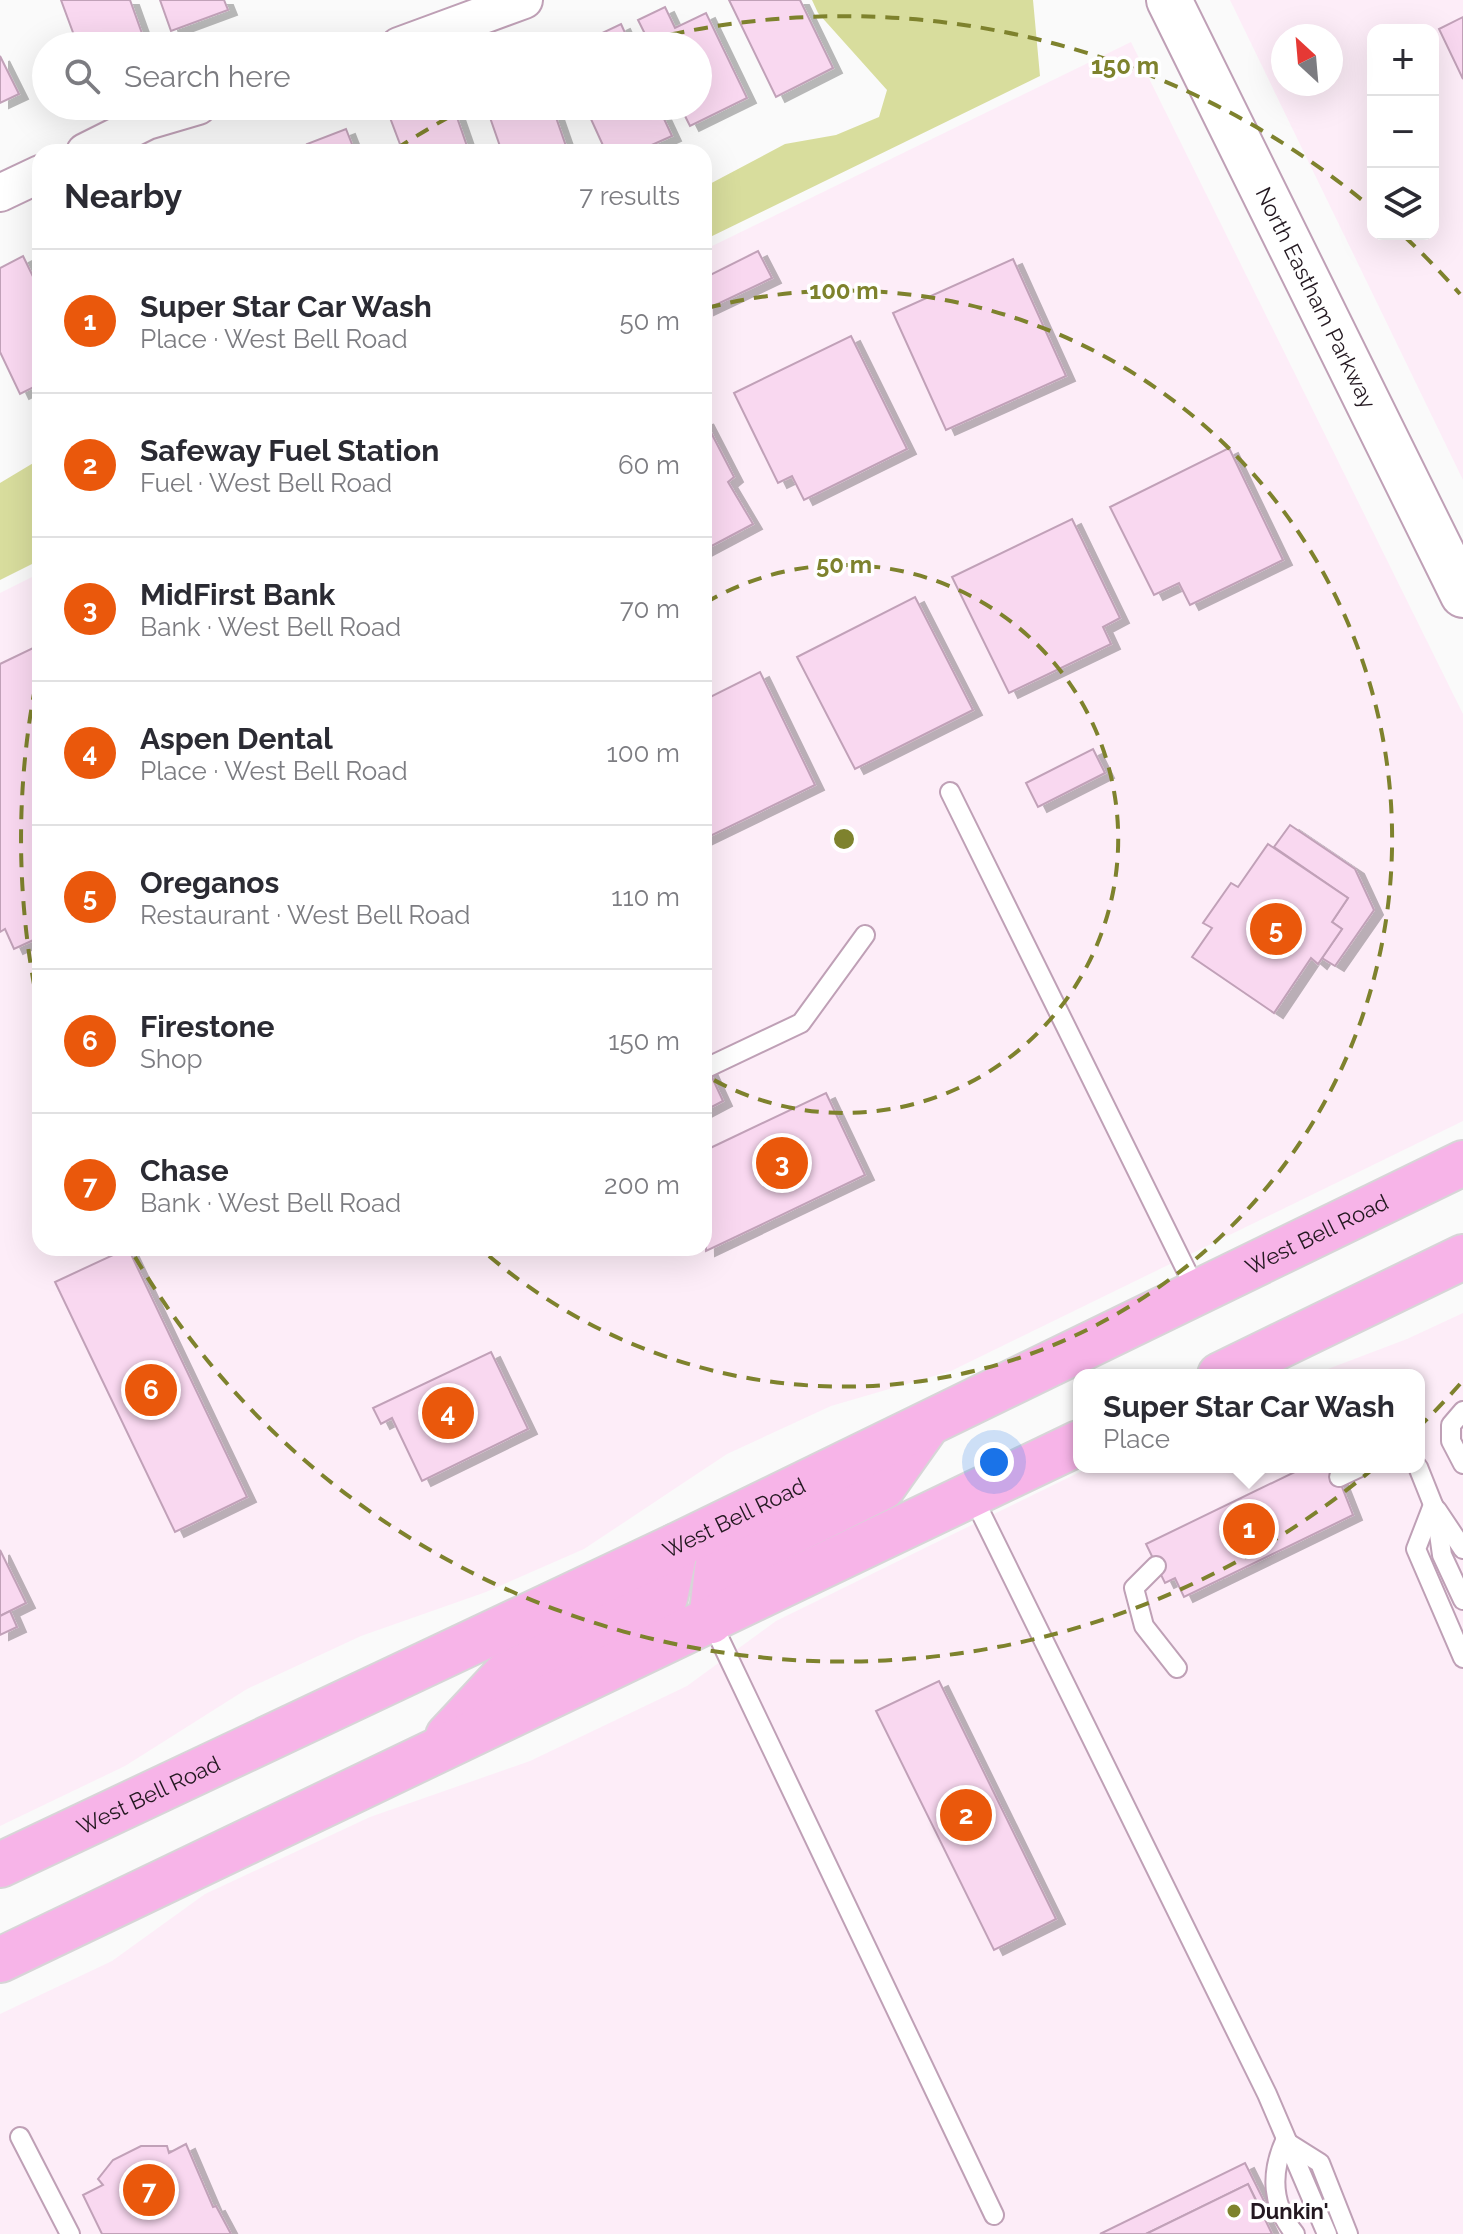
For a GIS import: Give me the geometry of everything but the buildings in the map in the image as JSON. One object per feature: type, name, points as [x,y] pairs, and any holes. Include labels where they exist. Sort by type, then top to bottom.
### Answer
[{"type":"main road","name":"West Bell Road","points":[[0,1865],[676,1546],[1463,1163]]},
{"type":"main road","points":[[1232,1369],[1463,1257]]},
{"type":"main road","points":[[711,1621],[717,1569],[883,1487],[929,1422]]},
{"type":"main road","points":[[0,1960],[1073,1446]]},
{"type":"main road","points":[[430,1755],[505,1675],[665,1598],[676,1546]]},
{"type":"street","points":[[437,32],[524,0]]},
{"type":"street","name":"North Eastham Parkway","points":[[1169,0],[1463,595]]},
{"type":"street","points":[[101,144],[150,120]]},
{"type":"street","points":[[0,193],[32,178]]},
{"type":"lane","points":[[950,792],[1197,1292]]},
{"type":"lane","points":[[712,1065],[801,1023],[865,935]]},
{"type":"lane","points":[[1463,1411],[1451,1425],[1451,1441],[1463,1464]]},
{"type":"lane","points":[[1339,1477],[1347,1473]]},
{"type":"lane","points":[[1420,1473],[1433,1505],[1442,1555],[1463,1600]]},
{"type":"lane","points":[[972,1495],[1267,2094],[1327,2234]]},
{"type":"lane","points":[[1433,1505],[1463,1549]]},
{"type":"lane","points":[[1433,1505],[1416,1549],[1463,1658]]},
{"type":"lane","points":[[1156,1566],[1134,1588],[1144,1626],[1177,1668]]},
{"type":"lane","points":[[711,1621],[994,2215]]},
{"type":"lane","points":[[20,2137],[70,2234]]},
{"type":"lane","points":[[1285,2141],[1276,2160],[1275,2190],[1282,2218],[1295,2234]]},
{"type":"lane","points":[[1285,2141],[1320,2163],[1348,2234]]},
{"type":"shaded area","points":[[1230,0],[1463,0],[1463,480],[1277,96],[1343,96],[1343,24],[1271,24],[1271,84]]},
{"type":"shaded area","points":[[1131,42],[1463,714],[1463,1121],[951,1371],[831,1406],[727,1454],[584,1549],[486,1592],[361,1636],[247,1689],[125,1766],[0,1826],[0,593],[32,577],[32,1256],[712,1256],[712,246]]},
{"type":"shaded area","points":[[1463,1313],[1463,2234],[0,2234],[0,2014],[112,1961],[205,1894],[370,1817],[530,1761],[687,1686],[776,1621],[1078,1473],[1425,1473],[1425,1369],[1328,1369],[1407,1339]]},
{"type":"green space","points":[[812,0],[1033,0],[1040,76],[712,236],[712,183],[785,144],[836,135],[879,117],[887,90],[818,13]]},
{"type":"green space","points":[[32,464],[32,564],[0,580],[0,483]]},
{"type":"place","name":"Oreganos","points":[[1276,929]]},
{"type":"place","name":"MidFirst Bank","points":[[782,1163]]},
{"type":"place","name":"Firestone","points":[[151,1390]]},
{"type":"place","name":"Aspen Dental","points":[[448,1413]]},
{"type":"place","name":"Super Star Car Wash","points":[[1249,1529]]},
{"type":"place","name":"Safeway Fuel Station","points":[[966,1815]]},
{"type":"place","name":"Chase","points":[[149,2190]]},
{"type":"place","name":"Dunkin'","points":[[1234,2211]]}]
